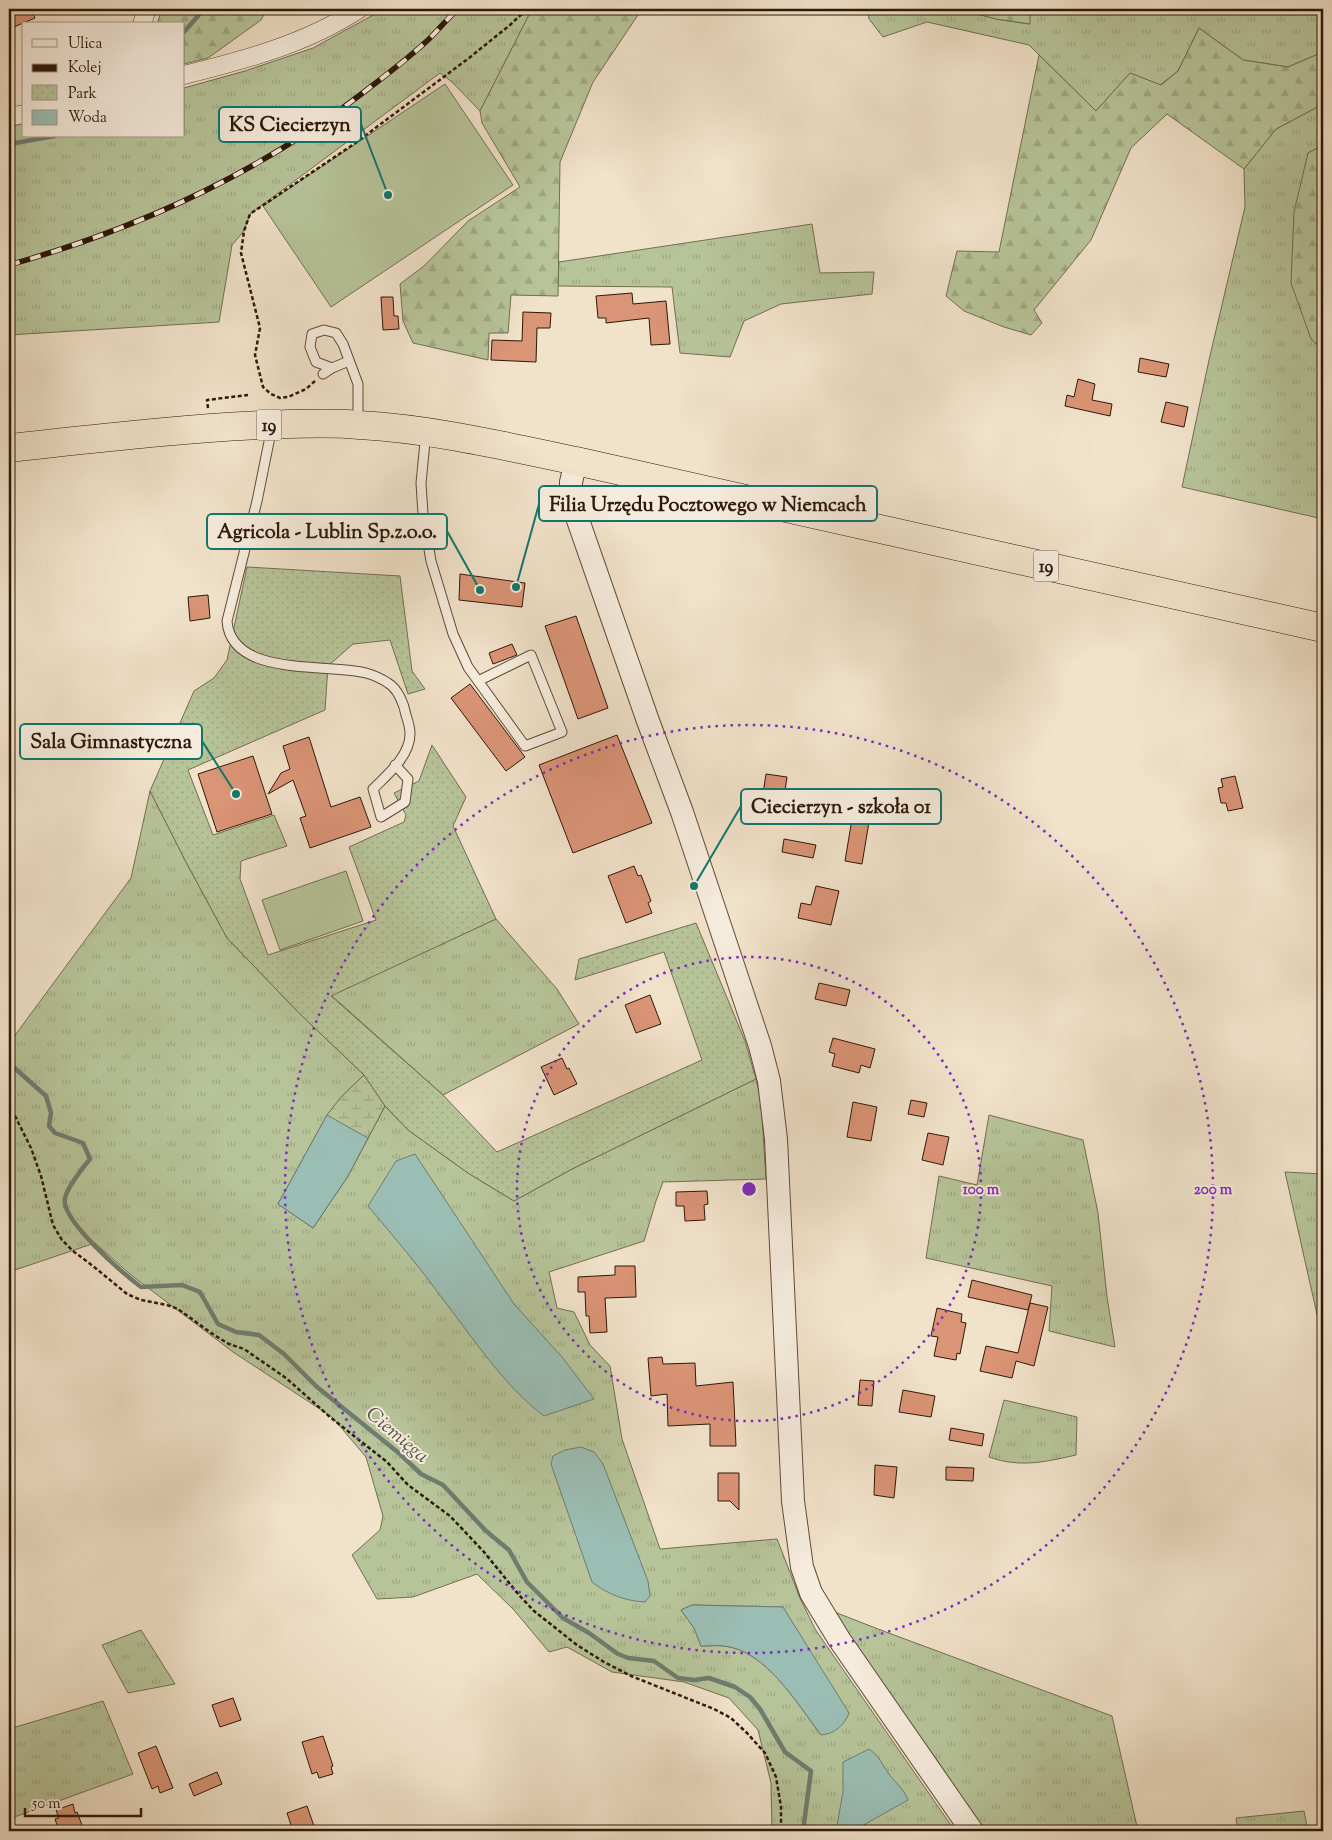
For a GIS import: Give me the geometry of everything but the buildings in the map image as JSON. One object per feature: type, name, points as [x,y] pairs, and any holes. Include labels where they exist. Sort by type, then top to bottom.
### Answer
[{"type":"highway","name":"19","points":[[9,448],[181,430],[307,423],[358,424],[428,432],[576,461],[1323,628]]},
{"type":"street","points":[[143,22],[147,9]]},
{"type":"street","points":[[186,75],[249,58],[287,45],[331,26],[359,9]]},
{"type":"street","points":[[9,117],[22,114]]},
{"type":"street","points":[[576,461],[570,492],[574,509],[651,730],[682,812],[760,1046],[769,1081],[774,1109],[793,1502],[796,1536],[802,1567],[811,1593],[839,1640],[972,1831]]},
{"type":"lane","points":[[332,368],[316,362],[310,347],[312,334],[324,330],[336,333],[343,344],[358,384],[358,424]]},
{"type":"lane","points":[[323,374],[332,368],[349,362]]},
{"type":"lane","points":[[272,425],[257,501],[227,621],[228,628],[236,644],[246,652],[282,665],[366,673],[390,684],[404,703],[410,734],[403,757],[372,790],[381,817],[405,802],[408,779],[396,765]]},
{"type":"lane","points":[[428,432],[425,442],[421,483],[423,514],[431,560],[454,634],[468,667],[478,681],[525,746],[562,732],[531,655],[478,681]]},
{"type":"path","points":[[323,374],[306,388],[288,397],[280,398],[262,387],[255,355],[260,328],[242,253],[244,231],[250,214],[354,144],[469,58],[527,9]]},
{"type":"path","points":[[9,1104],[31,1148],[41,1176],[53,1225],[62,1240],[73,1251],[126,1294],[141,1300],[178,1309],[214,1335],[244,1349],[286,1378],[387,1462],[408,1485],[450,1516],[484,1552],[534,1611],[577,1645],[631,1676],[705,1705],[731,1718],[765,1754],[776,1777],[781,1807],[781,1831]]},
{"type":"green space","points":[[162,9],[267,9],[261,20],[208,58],[185,64],[185,22],[158,22]]},
{"type":"green space","points":[[384,9],[532,9],[480,111],[452,82],[440,73],[250,214],[244,231],[232,245],[219,322],[9,335],[9,127],[22,124],[22,138],[185,138],[185,88],[245,71],[313,48]]},
{"type":"green space","points":[[532,9],[642,9],[593,82],[560,162],[558,296],[511,295],[508,333],[489,333],[488,360],[413,343],[403,321],[400,284],[424,266],[468,221],[520,187],[482,123],[480,111]]},
{"type":"green space","points":[[868,9],[888,9],[892,15],[913,9],[959,9],[996,19],[1029,24],[1030,9],[1323,9],[1323,52],[1288,67],[1243,60],[1199,28],[1178,71],[1160,85],[1130,73],[1096,111],[1029,45],[927,22],[883,37],[869,19]]},
{"type":"green space","points":[[959,9],[1030,9],[1030,24],[996,19]]},
{"type":"green space","points":[[1199,28],[1243,60],[1288,67],[1323,52],[1323,104],[1276,129],[1244,169],[1167,114],[1131,148],[1091,240],[1034,310],[1042,323],[1031,335],[1004,327],[964,311],[946,296],[957,251],[999,252],[1039,55],[1096,111],[1130,73],[1161,85],[1178,71]]},
{"type":"green space","points":[[445,84],[513,185],[331,307],[263,206]]},
{"type":"green space","points":[[1323,104],[1323,145],[1308,153],[1311,339],[1323,350],[1323,519],[1182,487],[1209,360],[1245,207],[1244,169],[1276,129]]},
{"type":"green space","points":[[1323,145],[1323,350],[1311,339],[1291,283],[1294,212],[1308,153]]},
{"type":"green space","points":[[812,224],[820,273],[874,272],[872,294],[781,304],[744,321],[730,357],[680,353],[672,287],[558,286],[559,262]]},
{"type":"green space","points":[[247,567],[400,576],[412,671],[425,689],[408,694],[390,640],[353,644],[328,666],[325,710],[188,770],[213,835],[274,815],[287,846],[241,861],[240,879],[268,955],[376,920],[349,847],[404,822],[406,815],[394,793],[419,781],[432,745],[466,797],[453,826],[496,919],[331,996],[443,1095],[497,1152],[702,1060],[664,952],[575,980],[579,959],[696,923],[745,1041],[756,1079],[572,1169],[514,1201],[468,1173],[408,1130],[385,1106],[364,1075],[300,1014],[227,938],[150,791],[194,691],[214,678],[227,660]]},
{"type":"green space","points":[[150,791],[227,938],[300,1014],[364,1075],[341,1097],[278,1204],[313,1228],[348,1176],[385,1106],[408,1130],[468,1173],[514,1201],[572,1169],[756,1079],[761,1101],[766,1179],[663,1182],[644,1241],[549,1272],[557,1308],[574,1312],[590,1345],[610,1366],[622,1439],[660,1549],[777,1539],[800,1598],[815,1629],[955,1831],[772,1831],[771,1783],[758,1730],[729,1698],[684,1682],[612,1672],[567,1647],[549,1652],[514,1610],[477,1574],[413,1597],[377,1599],[352,1555],[380,1530],[383,1516],[366,1457],[332,1417],[233,1352],[131,1275],[95,1243],[9,1272],[9,1027],[13,1038],[131,878]],"holes":[[[692,1605],[783,1607],[807,1648],[821,1735],[780,1681],[767,1668],[754,1657],[739,1650],[721,1646],[701,1646],[694,1628],[681,1610]]]},
{"type":"green space","points":[[346,871],[363,921],[280,950],[262,900]]},
{"type":"green space","points":[[496,919],[557,989],[579,1024],[443,1095],[331,995]]},
{"type":"green space","points":[[364,1075],[385,1106],[348,1176],[313,1228],[278,1204],[327,1115],[341,1097]]},
{"type":"green space","points":[[989,1115],[1083,1140],[1098,1213],[1107,1297],[1115,1347],[1049,1331],[1052,1286],[926,1258],[939,1176],[977,1185]]},
{"type":"green space","points":[[1285,1172],[1323,1174],[1323,1341]]},
{"type":"green space","points":[[1004,1400],[1077,1417],[1076,1455],[1032,1463],[1011,1462],[989,1457]]},
{"type":"green space","points":[[832,1611],[1112,1716],[1138,1831],[982,1831]]},
{"type":"green space","points":[[141,1630],[175,1684],[128,1693],[102,1645]]},
{"type":"green space","points":[[103,1701],[133,1774],[9,1819],[9,1729]]},
{"type":"green space","points":[[1304,1811],[1308,1831],[1238,1831],[1236,1818]]},
{"type":"water","points":[[327,1115],[368,1138],[348,1176],[313,1228],[278,1204]]},
{"type":"water","points":[[415,1154],[514,1304],[562,1357],[594,1399],[544,1416],[502,1376],[406,1251],[368,1206],[396,1161]]},
{"type":"water","points":[[581,1447],[594,1452],[603,1464],[648,1581],[650,1596],[645,1602],[617,1596],[592,1582],[551,1464],[553,1456],[565,1450]]},
{"type":"water","points":[[692,1605],[783,1607],[849,1713],[845,1721],[835,1731],[821,1735],[780,1681],[754,1657],[724,1646],[701,1646],[694,1628],[681,1610]]},
{"type":"water","points":[[869,1749],[878,1757],[908,1800],[853,1831],[836,1831],[843,1792],[843,1762]]},
{"type":"waterway","name":"Ciemięga","points":[[185,31],[204,9]]},
{"type":"waterway","name":"Ciemięga","points":[[9,144],[44,138]]},
{"type":"waterway","name":"Ciemięga","points":[[9,1063],[46,1096],[51,1113],[49,1126],[55,1133],[83,1143],[90,1159],[69,1189],[65,1198],[66,1208],[82,1232],[108,1259],[141,1287],[182,1285],[200,1292],[218,1324],[236,1332],[259,1335],[284,1354],[317,1387],[400,1454],[421,1474],[443,1485],[486,1531],[509,1550],[527,1582],[563,1618],[589,1633],[618,1654],[628,1658],[654,1661],[678,1678],[694,1680],[709,1678],[735,1687],[750,1697],[760,1709],[785,1752],[811,1771],[803,1831]]},
{"type":"railway","points":[[9,265],[57,251],[150,216],[195,196],[282,149],[324,121],[397,66],[429,39],[458,9]]},
{"type":"place","name":"KS Ciecierzyn","points":[[388,195]]},
{"type":"place","name":"Filia Urzędu Pocztowego w Niemcach","points":[[516,587]]},
{"type":"place","name":"Agricola - Lublin Sp.z.o.o.","points":[[480,590]]},
{"type":"place","name":"Sala Gimnastyczna","points":[[236,794]]},
{"type":"place","name":"Ciecierzyn - szkoła 01","points":[[694,886]]}]
